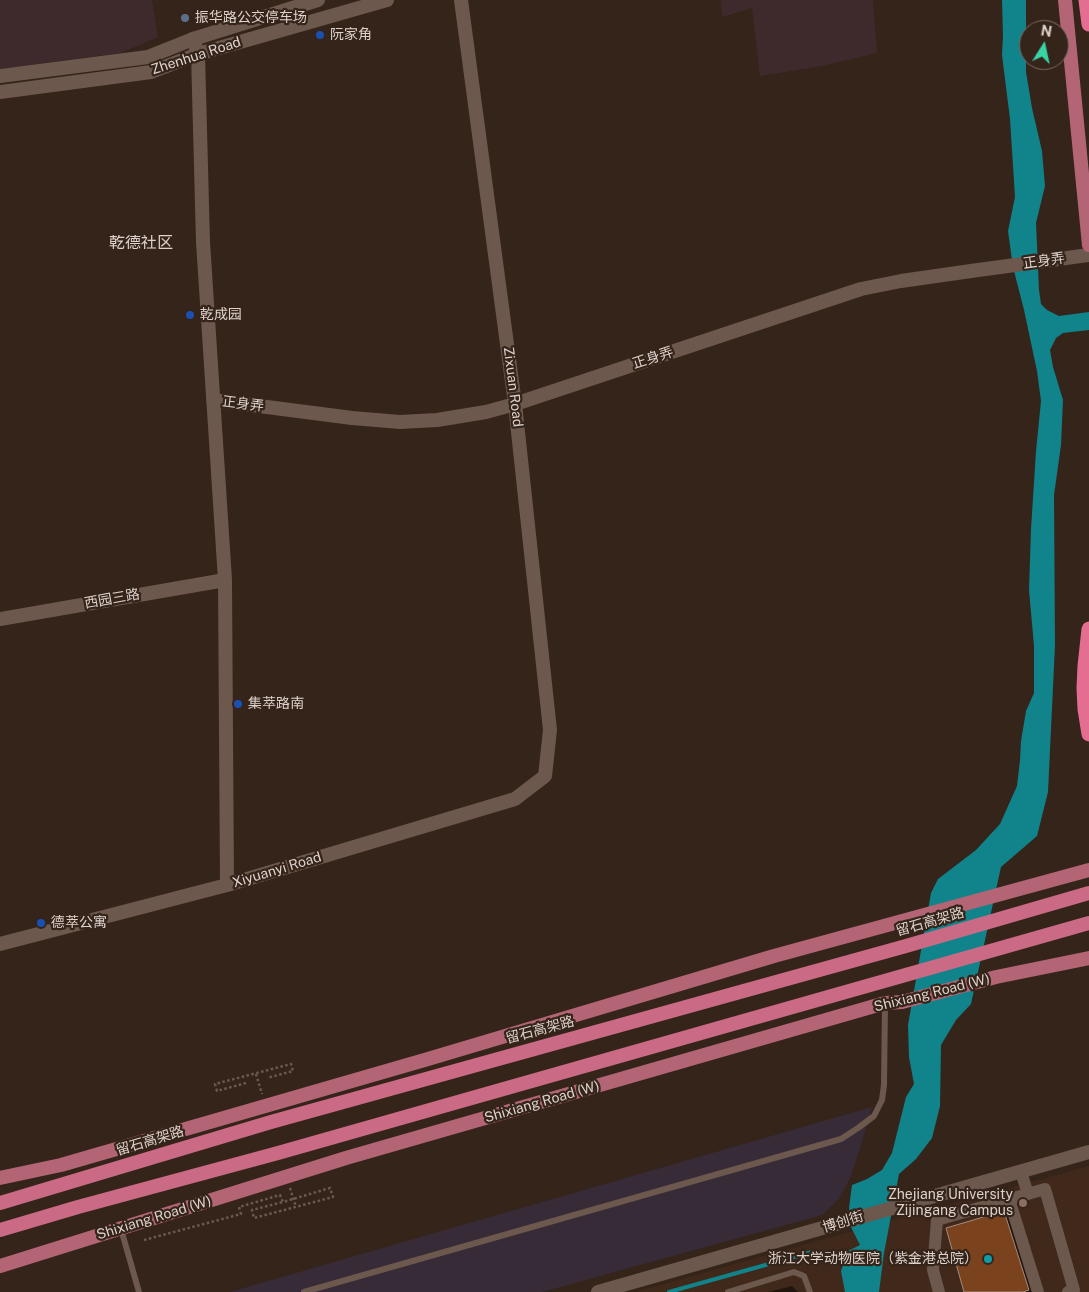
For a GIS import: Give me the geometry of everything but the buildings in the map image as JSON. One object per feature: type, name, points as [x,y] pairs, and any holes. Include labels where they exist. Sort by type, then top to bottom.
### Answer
[{"type":"highway","points":[[1086,0],[1089,24]]},
{"type":"highway","points":[[1089,629],[1084,688],[1089,734]]},
{"type":"highway","name":"留石高架路","points":[[0,1203],[280,1119],[906,946],[1089,893]]},
{"type":"highway","points":[[0,1230],[1089,923]]},
{"type":"highway","points":[[0,1199],[27,1195]]},
{"type":"highway","points":[[0,1238],[22,1223]]},
{"type":"main road","points":[[1065,0],[1089,245]]},
{"type":"main road","points":[[0,1178],[61,1165],[409,1065],[774,956],[1089,870]]},
{"type":"main road","name":"Shixiang Road (W)","points":[[0,1266],[346,1158],[886,1003],[902,1002],[996,977],[1089,958]]},
{"type":"street","name":"Zhenhua Road","points":[[0,76],[148,57],[193,38],[318,0]]},
{"type":"street","name":"Zhenhua Road","points":[[0,92],[151,72],[198,54],[387,0]]},
{"type":"street","name":"Zixuan Road","points":[[461,0],[515,404],[550,730],[545,776]]},
{"type":"street","points":[[193,38],[198,54],[203,242],[225,580],[227,885]]},
{"type":"street","name":"正身弄","points":[[213,400],[352,418],[400,422],[486,412],[861,289],[901,281],[1089,255]]},
{"type":"street","name":"西园三路","points":[[0,619],[225,580]]},
{"type":"street","name":"Xiyuanyi Road","points":[[0,944],[227,885],[515,799],[545,776]]},
{"type":"street","name":"博创街","points":[[598,1292],[1089,1152]]},
{"type":"street","points":[[1021,1172],[1028,1194]]},
{"type":"street","points":[[939,1292],[933,1270],[937,1220],[1045,1189],[1074,1290],[1068,1292]]},
{"type":"street","points":[[1009,1199],[1038,1292]]},
{"type":"lane","points":[[304,1292],[840,1139],[874,1116],[882,1100],[886,1003]]},
{"type":"lane","points":[[121,1229],[139,1292]]},
{"type":"lane","points":[[728,1292],[794,1272],[804,1276],[810,1292]]},
{"type":"path","points":[[246,1083],[217,1091],[215,1084],[291,1064],[293,1071],[267,1078]]},
{"type":"path","points":[[330,1188],[333,1197],[254,1218],[252,1210],[283,1202],[330,1188]]},
{"type":"path","points":[[144,1240],[241,1214],[239,1207],[280,1195],[283,1202]]},
{"type":"shaded area","points":[[0,0],[152,0],[158,37],[121,53],[0,69]]},
{"type":"shaded area","points":[[721,0],[873,0],[877,53],[822,66],[760,76],[752,8],[722,17]]},
{"type":"shaded area","points":[[872,1107],[851,1176],[839,1199],[822,1215],[542,1292],[230,1292]]},
{"type":"shaded area","name":"Zhejiang University Zijingang Campus","points":[[1089,1166],[1089,1292],[636,1292],[824,1239]]},
{"type":"water","points":[[1002,0],[1026,0],[1026,20],[1019,20],[1019,70],[1026,70],[1042,151],[1045,186],[1036,223],[1041,304],[1047,310],[1059,316],[1089,312],[1089,330],[1063,333],[1056,338],[1050,350],[1063,400],[1061,445],[1054,495],[1055,645],[1048,792],[1037,836],[1001,867],[971,1004],[956,1020],[941,1045],[940,1106],[932,1138],[916,1159],[899,1174],[884,1253],[879,1292],[845,1292],[841,1271],[848,1251],[860,1245],[851,1227],[849,1208],[852,1185],[882,1170],[892,1153],[906,1097],[914,1084],[909,1057],[908,1025],[931,893],[938,879],[976,850],[1000,824],[1017,786],[1026,711],[1034,693],[1034,646],[1029,590],[1031,529],[1041,401],[1037,371],[1013,267],[1008,231],[1015,197],[1010,119],[1002,55]]},
{"type":"waterway","points":[[669,1292],[812,1252],[834,1253],[850,1260]]},
{"type":"place","name":"振华路公交停车场","points":[[185,18]]},
{"type":"place","name":"阮家角","points":[[320,35]]},
{"type":"place","name":"乾成园","points":[[190,315]]},
{"type":"place","name":"集萃路南","points":[[238,704]]},
{"type":"place","name":"德萃公寓","points":[[41,923]]},
{"type":"place","name":"Zhejiang University Zijingang Campus","points":[[1023,1203]]},
{"type":"place","name":"浙江大学动物医院（紫金港总院）","points":[[988,1259]]},
{"type":"district","name":"乾德社区","points":[[141,243]]}]
